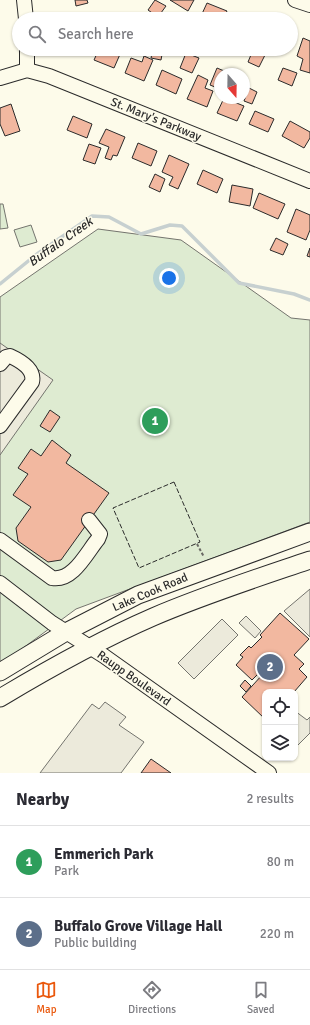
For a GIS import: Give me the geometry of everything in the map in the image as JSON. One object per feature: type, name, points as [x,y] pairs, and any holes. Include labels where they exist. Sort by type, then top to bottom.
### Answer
[{"type":"main road","name":"Lake Cook Road","points":[[0,672],[66,632],[138,595],[310,532]]},
{"type":"main road","name":"Lake Cook Road","points":[[0,698],[89,647],[178,607],[310,560]]},
{"type":"street","points":[[24,0],[25,12]]},
{"type":"street","points":[[295,0],[310,6]]},
{"type":"street","points":[[0,78],[27,70],[27,56]]},
{"type":"street","name":"St. Mary's Parkway","points":[[27,70],[49,76],[310,181]]},
{"type":"street","points":[[0,364],[6,357],[10,356],[30,369],[33,378],[32,382],[0,426]]},
{"type":"street","points":[[0,540],[52,578],[58,579],[72,572],[98,539],[100,534],[89,520]]},
{"type":"street","name":"Raupp Boulevard","points":[[0,583],[66,632],[269,773]]},
{"type":"path","points":[[197,544],[204,558]]},
{"type":"green space","points":[[0,204],[3,204],[8,228],[0,229]]},
{"type":"green space","points":[[31,225],[37,242],[20,247],[14,230]]},
{"type":"green space","points":[[98,229],[181,240],[291,318],[310,320],[310,522],[76,609],[0,665],[0,297]]},
{"type":"shaded area","points":[[0,343],[53,380],[0,455]]},
{"type":"shaded area","points":[[310,589],[310,637],[284,611]]},
{"type":"shaded area","points":[[246,616],[261,631],[255,638],[239,623]]},
{"type":"shaded area","points":[[222,619],[238,635],[194,679],[178,663]]},
{"type":"shaded area","points":[[105,702],[126,717],[119,725],[144,742],[121,773],[40,773],[92,704],[99,709]]},
{"type":"shaded area","points":[[298,713],[307,720],[310,717],[310,733],[298,745]]},
{"type":"building","points":[[75,0],[87,0],[88,3],[76,6]]},
{"type":"building","points":[[155,0],[166,6],[162,12],[151,12],[148,10]]},
{"type":"building","points":[[170,0],[194,0],[188,11]]},
{"type":"building","points":[[207,3],[227,11],[226,12],[203,12]]},
{"type":"building","points":[[303,38],[310,41],[310,73],[300,70],[303,59],[297,56]]},
{"type":"building","points":[[96,56],[119,56],[114,68],[94,60]]},
{"type":"building","points":[[144,56],[153,60],[144,81],[125,73],[131,58],[142,62]]},
{"type":"building","points":[[151,56],[162,56],[161,60],[151,58]]},
{"type":"building","points":[[185,56],[194,56],[199,58],[192,73],[180,68]]},
{"type":"building","points":[[250,56],[264,56],[259,67],[248,62]]},
{"type":"building","points":[[283,68],[297,73],[292,86],[278,80]]},
{"type":"building","points":[[162,70],[182,79],[176,94],[156,85]]},
{"type":"building","points":[[198,75],[208,80],[205,88],[213,91],[207,107],[187,99]]},
{"type":"building","points":[[214,75],[214,87],[210,85]]},
{"type":"building","points":[[250,88],[257,92],[252,104],[250,103]]},
{"type":"building","points":[[11,104],[20,131],[5,136],[0,124],[0,108]]},
{"type":"building","points":[[221,104],[239,104],[244,106],[237,121],[217,113]]},
{"type":"building","points":[[255,111],[274,119],[268,132],[249,124]]},
{"type":"building","points":[[73,116],[92,124],[87,138],[67,130]]},
{"type":"building","points":[[290,121],[310,132],[310,138],[304,148],[282,136]]},
{"type":"building","points":[[106,129],[125,137],[117,156],[113,155],[111,160],[105,158],[109,147],[99,143]]},
{"type":"building","points":[[138,143],[157,151],[151,166],[132,158]]},
{"type":"building","points":[[89,144],[101,148],[95,164],[83,160]]},
{"type":"building","points":[[169,155],[189,164],[178,189],[169,185],[173,177],[162,172]]},
{"type":"building","points":[[203,170],[223,179],[217,193],[197,184]]},
{"type":"building","points":[[155,174],[165,179],[160,192],[149,187]]},
{"type":"building","points":[[232,185],[253,189],[250,206],[229,202]]},
{"type":"building","points":[[259,193],[285,204],[278,219],[253,208]]},
{"type":"building","points":[[296,209],[310,215],[310,230],[306,240],[287,232]]},
{"type":"building","points":[[276,238],[288,244],[283,255],[270,250]]},
{"type":"building","points":[[310,248],[310,257],[307,256]]},
{"type":"building","points":[[50,410],[60,417],[50,432],[40,426]]},
{"type":"building","points":[[52,440],[71,455],[66,463],[109,493],[61,560],[48,562],[18,541],[16,528],[31,507],[13,495],[28,474],[18,468],[31,449],[41,456]]},
{"type":"building","points":[[280,613],[309,639],[294,655],[304,664],[299,669],[307,677],[297,689],[262,689],[262,716],[242,697],[263,674],[261,671],[252,680],[236,665],[243,657],[240,655],[249,646],[251,648],[262,637],[260,635]]},
{"type":"building","points":[[245,680],[251,686],[246,692],[240,686]]},
{"type":"building","points":[[151,759],[171,773],[141,773]]},
{"type":"waterway","name":"Buffalo Creek","points":[[0,284],[37,254],[92,216],[109,217],[141,234],[170,225],[182,226],[239,283],[294,294],[310,300]]},
{"type":"fence","points":[[174,482],[200,542],[139,568],[113,508],[174,482]]},
{"type":"place","name":"Emmerich Park","points":[[155,421]]},
{"type":"place","name":"Buffalo Grove Village Hall","points":[[270,667]]}]
